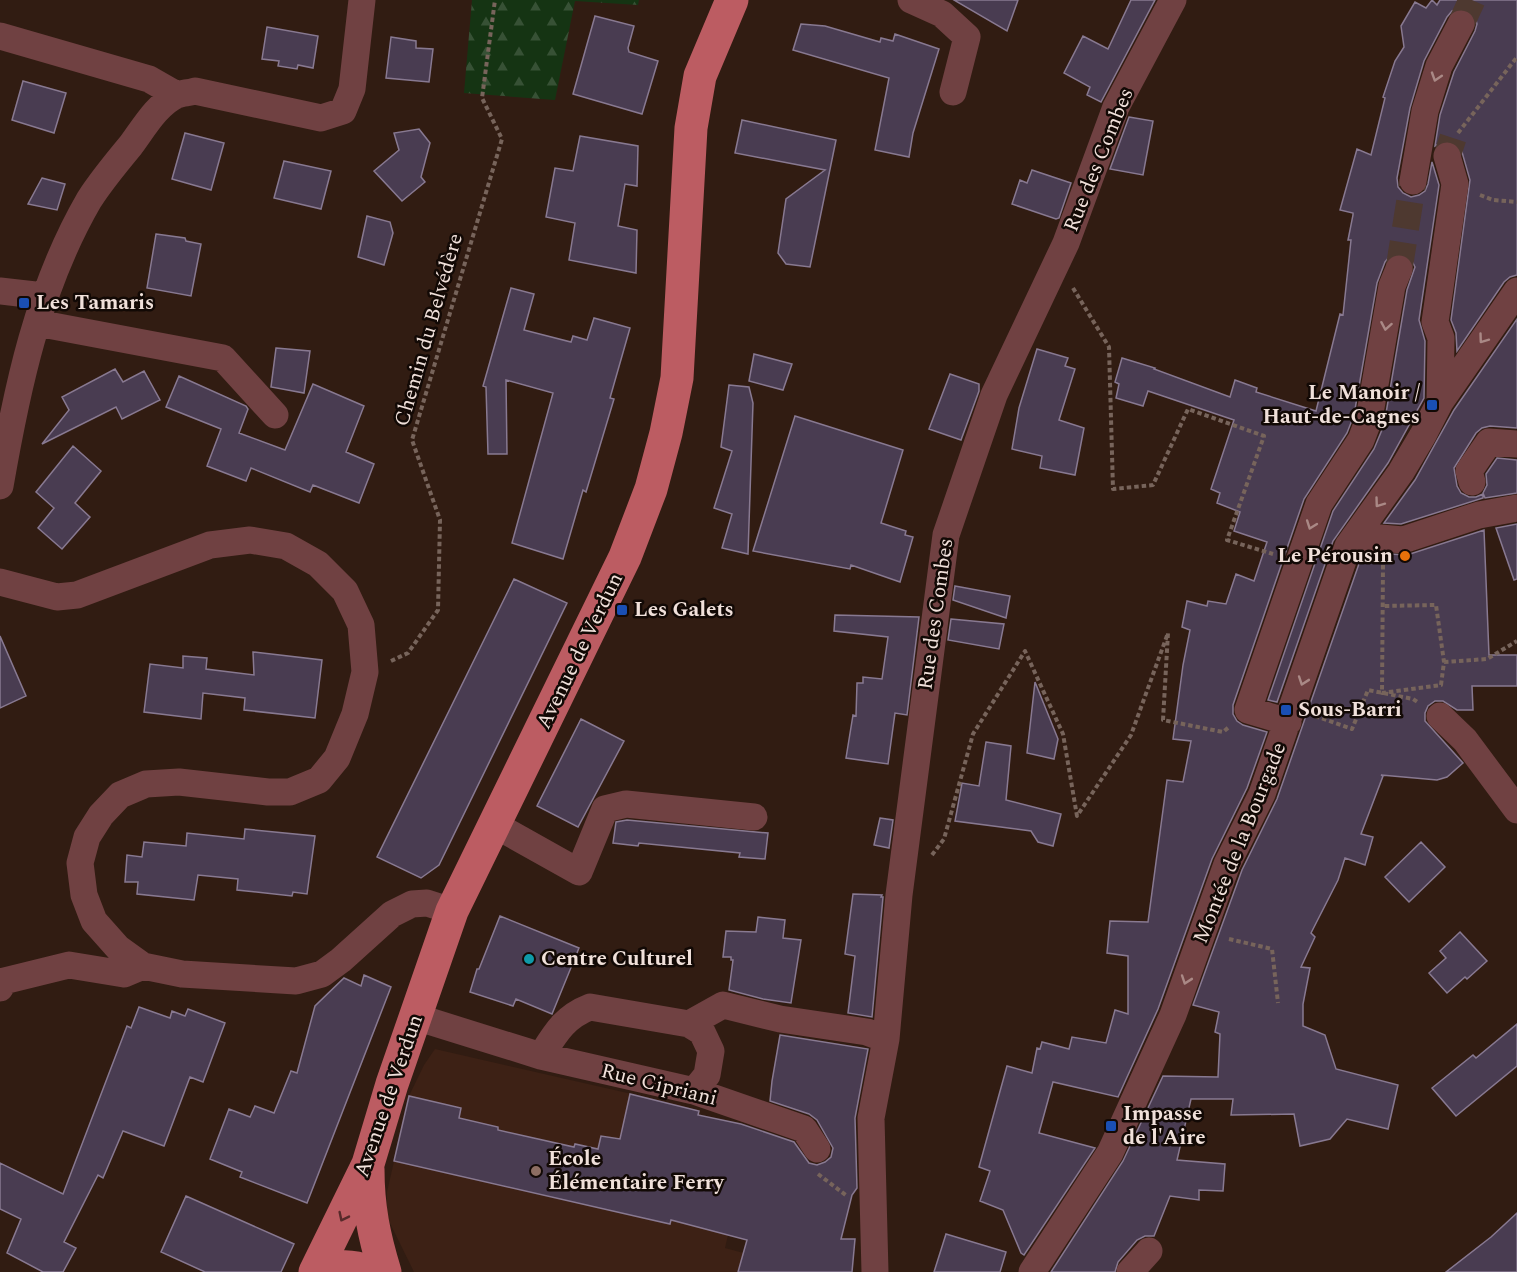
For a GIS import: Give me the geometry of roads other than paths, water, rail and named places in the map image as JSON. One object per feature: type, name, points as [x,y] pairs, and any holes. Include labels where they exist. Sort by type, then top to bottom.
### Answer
[{"type":"main road","name":"Avenue de Verdun","points":[[315,1272],[368,1164],[392,1084],[452,911],[625,557],[651,489],[666,433],[677,378],[692,128],[700,76],[732,0]]},
{"type":"main road","points":[[368,1164],[368,1200],[373,1233],[385,1272]]},
{"type":"main road","points":[[320,1272],[331,1267],[349,1266],[369,1272]]},
{"type":"street","points":[[0,486],[15,403],[44,296],[66,244],[90,199],[110,170],[164,104],[177,95],[195,91],[321,118],[343,111],[352,89],[362,0]]},
{"type":"street","points":[[911,0],[942,14],[967,37],[953,92]]},
{"type":"street","name":"Rue des Combes","points":[[875,1272],[871,1118],[886,1039],[899,895],[946,535],[994,395],[1066,243],[1116,108],[1173,0]]},
{"type":"street","points":[[1413,181],[1425,111],[1439,66],[1461,24]]},
{"type":"street","points":[[0,36],[149,79],[177,95]]},
{"type":"street","points":[[1440,402],[1441,338],[1435,322],[1450,159]]},
{"type":"street","points":[[1291,715],[1248,710],[1319,504],[1361,440],[1369,419],[1392,286],[1399,269]]},
{"type":"street","points":[[0,291],[44,296]]},
{"type":"street","name":"Montée de la Bourgade","points":[[1033,1271],[1110,1153],[1173,1015],[1227,864],[1262,794],[1348,546],[1401,472],[1440,402],[1517,291]]},
{"type":"street","points":[[37,323],[223,358],[275,415]]},
{"type":"street","points":[[1472,482],[1470,471],[1489,442],[1517,444]]},
{"type":"street","points":[[1348,546],[1369,537],[1403,540],[1478,511],[1517,508]]},
{"type":"street","points":[[0,582],[57,597],[77,595],[210,545],[250,540],[286,546],[318,564],[345,591],[361,625],[365,672],[355,714],[337,758],[319,780],[290,792],[268,792],[179,782],[146,784],[120,795],[100,815],[87,837],[81,863],[84,895],[94,921],[118,948],[143,966],[182,974],[296,981],[322,974],[392,914],[412,904],[427,903],[452,911]]},
{"type":"street","points":[[1440,716],[1465,740],[1517,810]]},
{"type":"street","points":[[495,825],[579,872],[605,809],[626,804],[754,817]]},
{"type":"street","points":[[0,988],[4,981],[69,965],[124,974],[143,966]]},
{"type":"street","points":[[689,1024],[723,1005],[780,1019],[867,1032],[886,1039]]},
{"type":"street","points":[[542,1056],[557,1031],[576,1012],[590,1007],[689,1024],[702,1032],[711,1051],[707,1075],[694,1091]]},
{"type":"street","name":"Rue Cipriani","points":[[416,1017],[542,1056],[694,1091],[804,1129],[817,1149]]},
{"type":"street","points":[[1130,1272],[1149,1251]]},
{"type":"tunnel","points":[[1461,24],[1472,0]]},
{"type":"tunnel","points":[[1447,156],[1453,138]]},
{"type":"tunnel","points":[[1399,269],[1413,181]]},
{"type":"place","name":"Les Tamaris","points":[[24,303]]},
{"type":"place","name":"Le Manoir / Haut-de-Cagnes","points":[[1432,405]]},
{"type":"place","name":"Le Pérousin","points":[[1405,556]]},
{"type":"place","name":"Les Galets","points":[[622,610]]},
{"type":"place","name":"Sous-Barri","points":[[1286,710]]},
{"type":"place","name":"Centre Culturel","points":[[529,959]]},
{"type":"place","name":"Impasse de l'Aire","points":[[1111,1126]]},
{"type":"place","name":"École Élémentaire Ferry","points":[[536,1171]]}]
